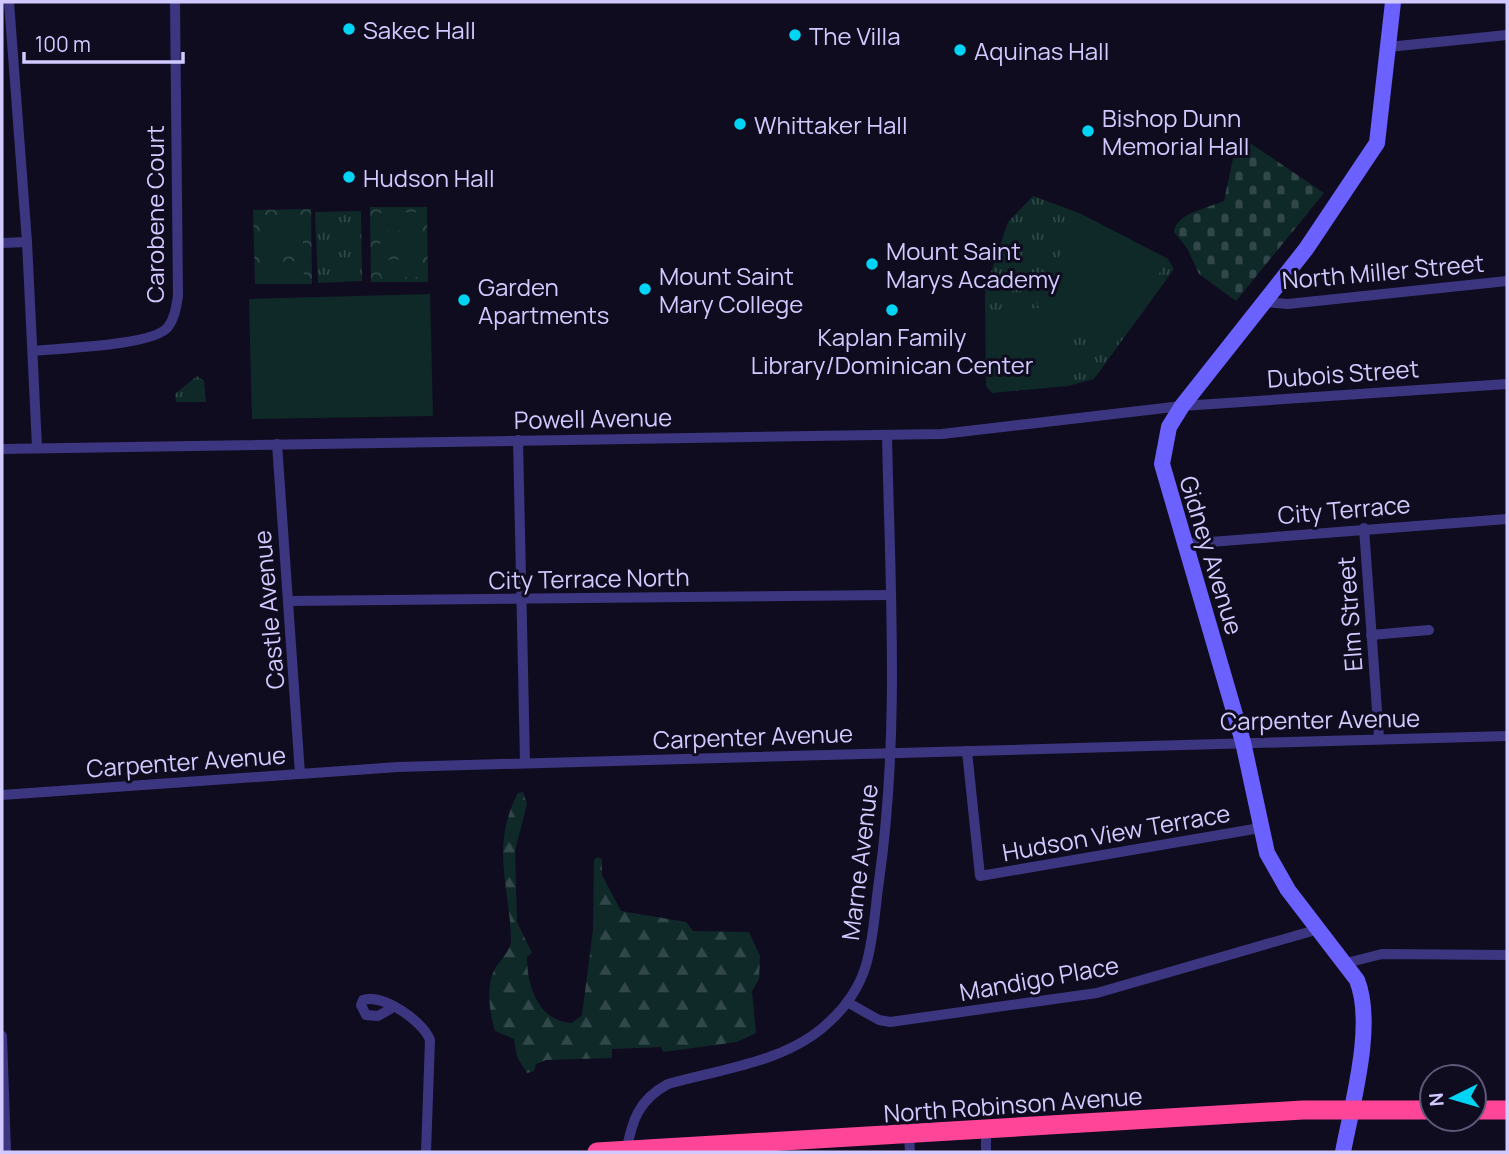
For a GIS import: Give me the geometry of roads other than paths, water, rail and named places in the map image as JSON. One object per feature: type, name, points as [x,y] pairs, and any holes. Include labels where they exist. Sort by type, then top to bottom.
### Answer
[{"type":"highway","name":"North Robinson Avenue","points":[[597,1152],[910,1144],[986,1131],[1303,1110],[1418,1110]]},
{"type":"highway","points":[[1488,1110],[1507,1110]]},
{"type":"street","points":[[9,2],[27,242],[37,447]]},
{"type":"street","name":"Carobene Court","points":[[33,351],[146,339],[167,329],[174,316],[178,296],[175,2]]},
{"type":"street","name":"Gidney Avenue","points":[[1343,1152],[1365,1014],[1364,997],[1346,963],[1278,875],[1267,853],[1243,743],[1162,464],[1169,427],[1182,406],[1313,239],[1377,143],[1393,2]]},
{"type":"street","points":[[1388,47],[1507,35]]},
{"type":"street","points":[[2,243],[27,242]]},
{"type":"street","name":"North Miller Street","points":[[1264,302],[1288,303],[1507,281]]},
{"type":"street","name":"Dubois Street","points":[[1182,406],[1507,384]]},
{"type":"street","name":"Powell Avenue","points":[[2,449],[942,434],[1182,406]]},
{"type":"street","name":"Marne Avenue","points":[[626,1152],[634,1118],[652,1092],[667,1084],[783,1052],[819,1030],[847,1002],[866,965],[893,753],[887,436]]},
{"type":"street","points":[[518,440],[525,762]]},
{"type":"street","name":"Castle Avenue","points":[[278,444],[300,774]]},
{"type":"street","name":"City Terrace","points":[[1184,544],[1507,519]]},
{"type":"street","name":"Elm Street","points":[[1364,528],[1379,738]]},
{"type":"street","name":"City Terrace North","points":[[289,601],[890,595]]},
{"type":"street","points":[[1371,635],[1429,630]]},
{"type":"street","name":"Carpenter Avenue","points":[[2,795],[300,774],[525,762],[1507,736]]},
{"type":"street","name":"Hudson View Terrace","points":[[967,751],[980,876],[1260,828]]},
{"type":"street","name":"Mandigo Place","points":[[847,1002],[879,1020],[890,1022],[1097,993],[1319,929]]},
{"type":"street","points":[[1346,963],[1382,954],[1507,954]]},
{"type":"street","points":[[392,1008],[419,1023],[430,1040],[426,1152]]},
{"type":"street","points":[[2,1036],[6,1152]]},
{"type":"street","points":[[986,1131],[986,1152]]},
{"type":"place","name":"Sakec Hall","points":[[349,29]]},
{"type":"place","name":"The Villa","points":[[795,35]]},
{"type":"place","name":"Aquinas Hall","points":[[960,50]]},
{"type":"place","name":"Whittaker Hall","points":[[740,124]]},
{"type":"place","name":"Bishop Dunn Memorial Hall","points":[[1088,131]]},
{"type":"place","name":"Hudson Hall","points":[[349,177]]},
{"type":"place","name":"Mount Saint Marys Academy","points":[[872,264]]},
{"type":"place","name":"Mount Saint Mary College","points":[[645,289]]},
{"type":"place","name":"Garden Apartments","points":[[464,300]]},
{"type":"place","name":"Kaplan Family Library/Dominican Center","points":[[892,310]]}]
